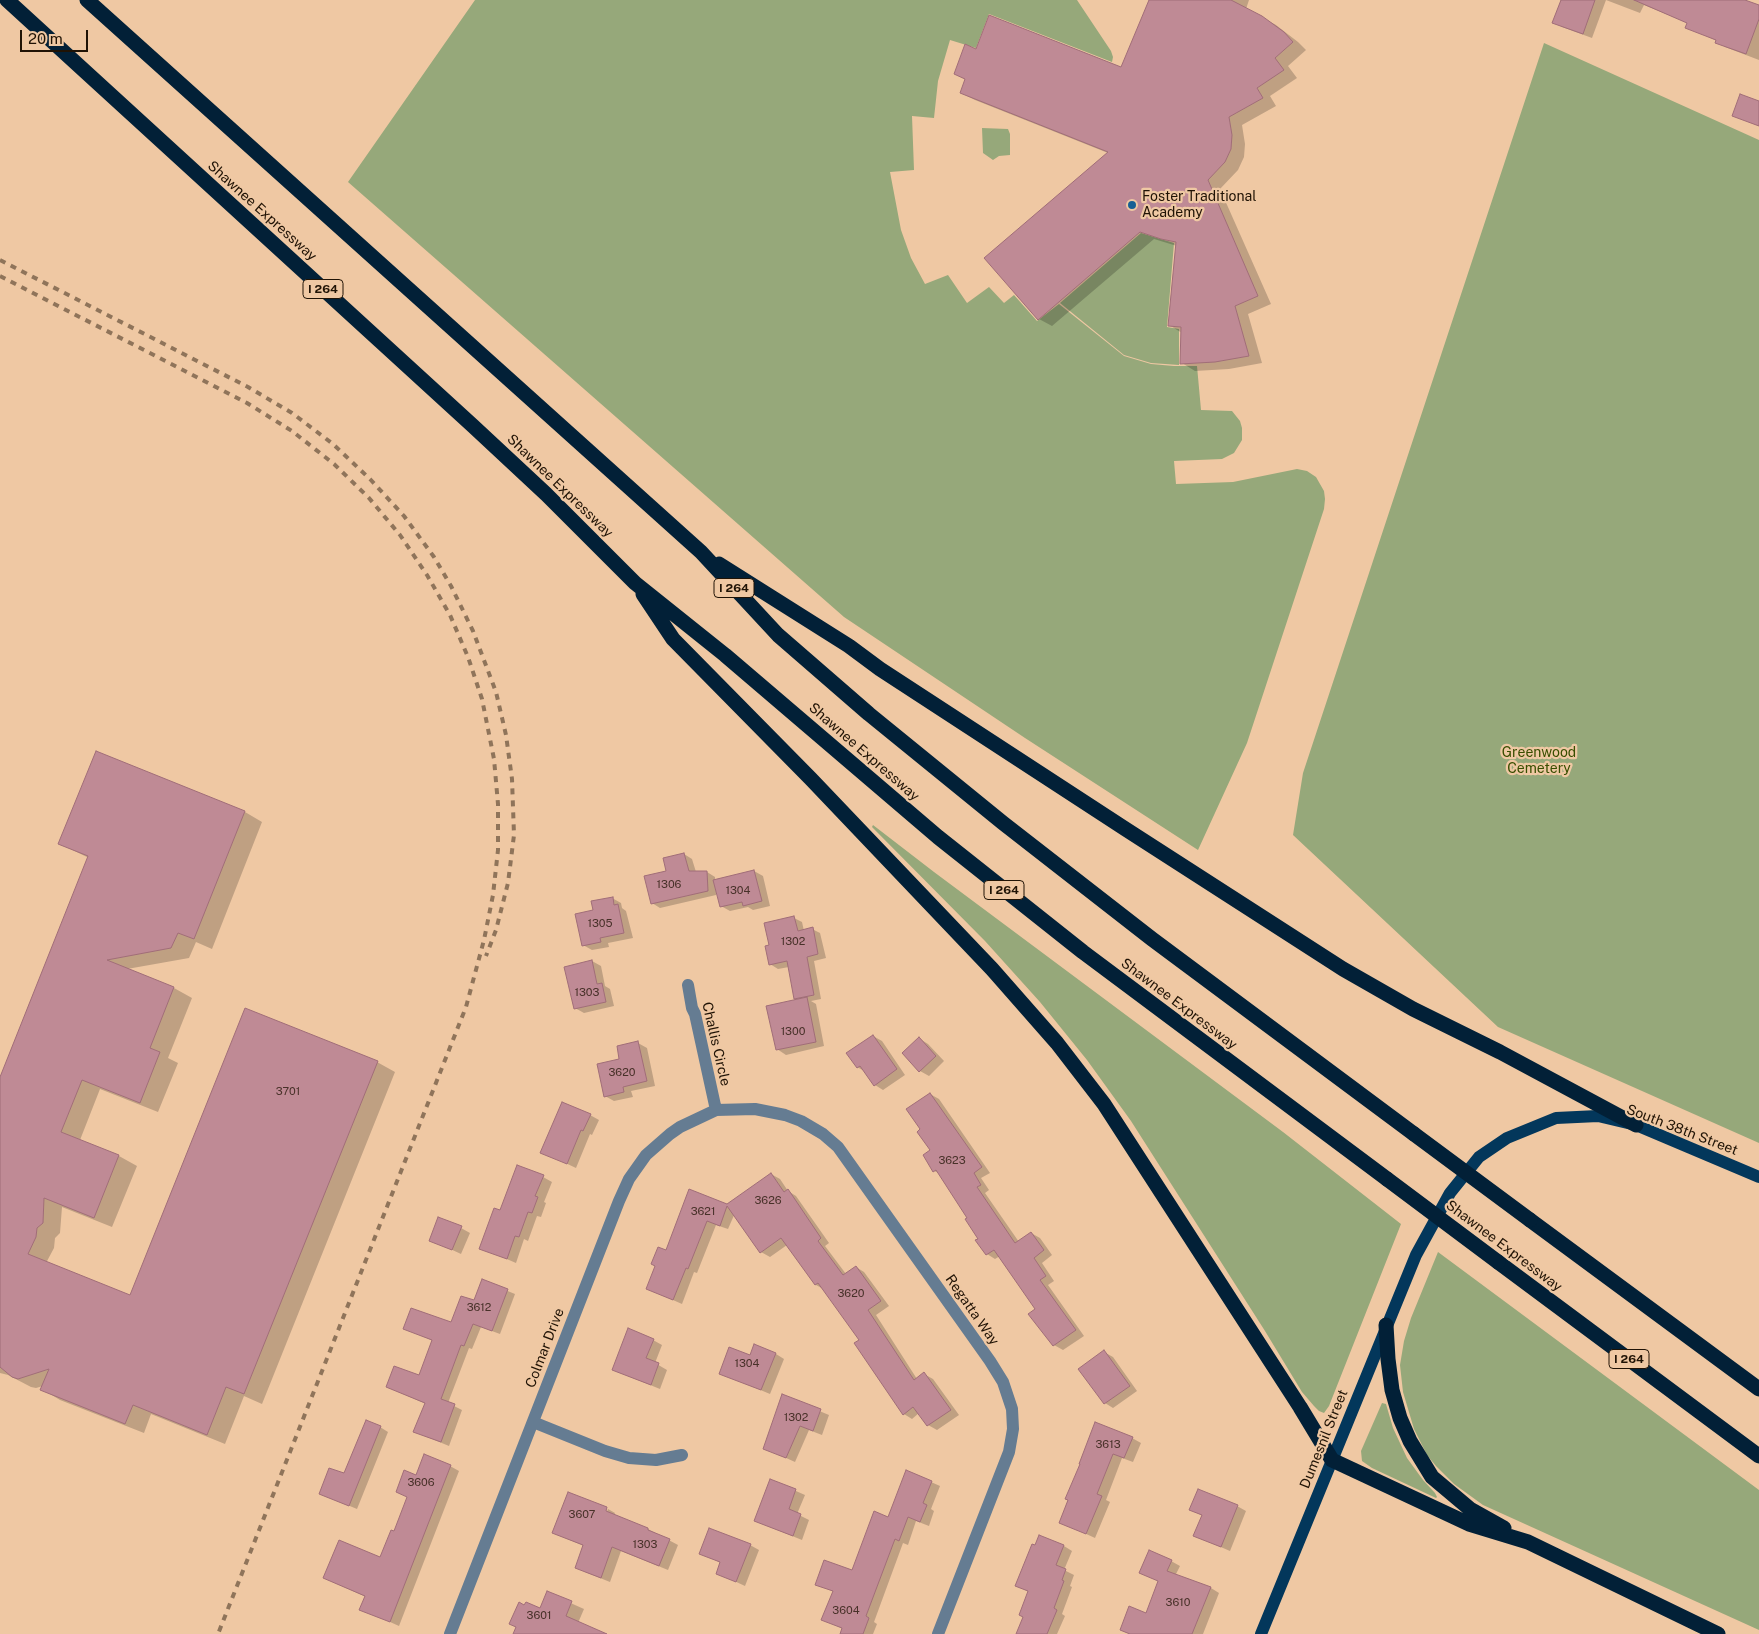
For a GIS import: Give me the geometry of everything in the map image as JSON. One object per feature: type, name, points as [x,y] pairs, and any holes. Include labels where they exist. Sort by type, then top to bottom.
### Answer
[{"type":"highway","name":"Shawnee Expressway","points":[[7,0],[473,426],[546,494],[635,582],[725,655],[938,837],[1083,952],[1759,1456]]},
{"type":"highway","name":"I 264","points":[[87,0],[701,552],[778,635],[869,714],[1152,939],[1759,1389]]},
{"type":"highway","points":[[701,552],[849,646],[880,669],[1343,969],[1413,1009],[1500,1052],[1636,1125]]},
{"type":"highway","points":[[635,582],[673,639],[992,968],[1056,1043],[1104,1104],[1300,1407],[1332,1460],[1470,1524],[1528,1542]]},
{"type":"highway","points":[[1386,1325],[1392,1390],[1400,1418],[1410,1442],[1432,1477],[1470,1509],[1528,1542],[1718,1634]]},
{"type":"main road","name":"South 38th Street","points":[[1416,1254],[1450,1193],[1478,1157],[1507,1138],[1556,1118],[1598,1116],[1636,1125],[1759,1177]]},
{"type":"main road","name":"Dumesnil Street","points":[[1260,1634],[1416,1254]]},
{"type":"street","name":"Challis Circle","points":[[688,984],[716,1110]]},
{"type":"street","name":"Regatta Way","points":[[716,1110],[755,1109],[785,1115],[801,1121],[823,1134],[838,1147],[1003,1382],[1012,1409],[1013,1429],[1008,1452],[938,1634]]},
{"type":"street","name":"Colmar Drive","points":[[450,1634],[629,1179],[646,1155],[670,1134],[716,1110]]},
{"type":"street","points":[[533,1422],[628,1458],[656,1460],[682,1456]]},
{"type":"green space","points":[[475,0],[1077,0],[1111,51],[1112,62],[989,14],[976,48],[950,40],[938,81],[934,118],[912,116],[914,170],[890,172],[901,230],[911,258],[925,284],[948,275],[967,303],[989,287],[1004,303],[1014,295],[1037,321],[1059,304],[1124,356],[1151,364],[1197,366],[1201,410],[1232,411],[1240,421],[1242,440],[1234,453],[1222,459],[1174,461],[1176,484],[1233,482],[1297,469],[1307,471],[1316,477],[1324,491],[1324,509],[1247,743],[1198,850],[1025,738],[844,617],[348,182]]},
{"type":"green space","name":"Greenwood Cemetery","points":[[1544,43],[1759,140],[1759,1143],[1498,1027],[1293,835],[1303,773]]},
{"type":"green space","points":[[982,128],[1008,129],[1010,134],[1010,155],[999,156],[993,160],[983,153]]},
{"type":"green space","points":[[1141,233],[1174,243],[1167,327],[1179,329],[1179,365],[1151,363],[1124,355],[1060,303]]},
{"type":"green space","points":[[873,825],[1283,1132],[1401,1224],[1329,1406],[1324,1413],[1319,1411],[1302,1392],[1131,1121],[1087,1060],[1040,1002],[985,941],[872,827]]},
{"type":"green space","points":[[1438,1252],[1759,1490],[1759,1630],[1483,1505],[1454,1484],[1436,1466],[1427,1455],[1414,1429],[1403,1392],[1400,1365],[1404,1341],[1411,1318]]},
{"type":"green space","points":[[1382,1403],[1386,1404],[1393,1428],[1407,1458],[1435,1493],[1436,1498],[1372,1468],[1362,1461],[1361,1451]]},
{"type":"building","name":"Foster Traditional Academy","points":[[1149,0],[1231,0],[1262,16],[1284,32],[1293,42],[1275,58],[1284,70],[1257,88],[1263,98],[1229,117],[1232,135],[1231,149],[1225,162],[1208,180],[1258,296],[1235,306],[1249,356],[1215,362],[1180,364],[1181,327],[1168,326],[1176,242],[1140,232],[1038,320],[984,258],[1108,152],[960,93],[965,79],[954,74],[965,44],[976,49],[989,15],[1121,67]]},
{"type":"building","points":[[1561,0],[1595,0],[1583,34],[1552,23]]},
{"type":"building","points":[[1634,0],[1745,0],[1759,5],[1759,19],[1746,54],[1715,43],[1716,40],[1685,28],[1687,23]]},
{"type":"building","points":[[1740,94],[1759,101],[1759,126],[1732,116]]},
{"type":"building","points":[[96,751],[245,811],[194,939],[178,933],[171,948],[107,960],[174,987],[150,1048],[160,1052],[140,1103],[82,1080],[61,1132],[119,1155],[94,1218],[44,1198],[43,1223],[37,1228],[36,1237],[28,1254],[130,1295],[245,1008],[378,1061],[244,1394],[226,1387],[207,1435],[133,1405],[125,1424],[40,1390],[49,1369],[18,1379],[12,1377],[0,1367],[0,1077],[88,856],[58,844]]},
{"type":"building","points":[[684,853],[689,871],[707,871],[708,891],[651,904],[644,876],[666,871],[663,858]]},
{"type":"building","points":[[754,870],[762,901],[743,906],[742,902],[720,907],[713,880]]},
{"type":"building","points":[[613,897],[614,905],[618,904],[624,933],[600,938],[601,942],[582,946],[575,914],[593,910],[591,901]]},
{"type":"building","points":[[794,916],[798,931],[813,927],[818,954],[807,957],[814,995],[794,999],[787,961],[769,965],[765,946],[769,945],[764,923]]},
{"type":"building","points":[[592,960],[597,984],[602,983],[606,1002],[574,1009],[564,967]]},
{"type":"building","points":[[807,997],[816,1042],[776,1050],[766,1006]]},
{"type":"building","points":[[873,1035],[897,1069],[874,1086],[860,1066],[857,1068],[846,1053]]},
{"type":"building","points":[[919,1037],[936,1056],[919,1072],[902,1053]]},
{"type":"building","points":[[638,1041],[647,1081],[623,1087],[624,1092],[604,1097],[597,1064],[619,1059],[617,1046]]},
{"type":"building","points":[[930,1093],[982,1167],[974,1173],[981,1185],[977,1187],[1015,1243],[1031,1232],[1044,1250],[1034,1258],[1046,1276],[1040,1280],[1076,1330],[1053,1346],[1028,1314],[1035,1309],[994,1250],[986,1255],[975,1240],[978,1239],[965,1219],[967,1218],[936,1170],[933,1172],[923,1155],[930,1150],[917,1132],[920,1129],[906,1109]]},
{"type":"building","points":[[562,1102],[591,1114],[583,1131],[581,1130],[567,1164],[540,1153]]},
{"type":"building","points":[[517,1165],[544,1175],[535,1196],[538,1197],[532,1213],[528,1212],[519,1237],[515,1236],[507,1259],[479,1249],[494,1208],[500,1210]]},
{"type":"building","points":[[771,1173],[784,1192],[788,1189],[821,1238],[818,1241],[843,1275],[856,1266],[881,1301],[868,1310],[914,1380],[924,1372],[951,1410],[927,1426],[913,1407],[903,1415],[854,1343],[859,1340],[818,1283],[815,1285],[781,1238],[760,1253],[727,1206],[720,1226],[707,1221],[688,1269],[686,1268],[673,1300],[646,1289],[655,1266],[651,1264],[658,1247],[666,1250],[689,1189],[727,1204]]},
{"type":"building","points":[[438,1217],[462,1226],[452,1250],[429,1241]]},
{"type":"building","points":[[482,1279],[508,1289],[492,1331],[473,1324],[464,1346],[461,1345],[441,1399],[455,1404],[441,1442],[413,1432],[425,1403],[386,1387],[394,1366],[419,1375],[432,1340],[403,1329],[411,1308],[451,1322],[461,1296],[474,1300]]},
{"type":"building","points":[[628,1328],[654,1339],[646,1358],[659,1363],[651,1385],[612,1370]]},
{"type":"building","points":[[754,1344],[776,1353],[761,1390],[719,1374],[729,1347],[750,1355]]},
{"type":"building","points":[[1104,1350],[1130,1386],[1104,1404],[1078,1369]]},
{"type":"building","points":[[782,1394],[821,1409],[813,1431],[800,1426],[786,1458],[763,1449]]},
{"type":"building","points":[[366,1420],[381,1426],[349,1506],[319,1494],[329,1468],[344,1473]]},
{"type":"building","points":[[1095,1422],[1133,1437],[1124,1458],[1113,1454],[1097,1494],[1102,1496],[1086,1534],[1059,1523],[1068,1500],[1065,1499]]},
{"type":"building","points":[[424,1454],[451,1465],[390,1622],[359,1610],[365,1596],[323,1578],[339,1540],[380,1557],[391,1530],[394,1531],[407,1497],[396,1492],[404,1470],[416,1475]]},
{"type":"building","points":[[906,1470],[932,1481],[923,1503],[927,1505],[920,1522],[908,1517],[899,1541],[895,1539],[866,1616],[869,1618],[863,1634],[840,1634],[842,1628],[821,1620],[833,1591],[815,1585],[824,1560],[852,1570],[874,1511],[888,1517]]},
{"type":"building","points":[[770,1479],[796,1489],[789,1509],[801,1514],[793,1536],[754,1521]]},
{"type":"building","points":[[1198,1489],[1238,1505],[1221,1547],[1193,1536],[1202,1515],[1189,1510]]},
{"type":"building","points":[[568,1492],[607,1507],[606,1511],[670,1539],[659,1566],[612,1547],[601,1578],[575,1568],[583,1545],[552,1533]]},
{"type":"building","points":[[709,1528],[751,1544],[736,1582],[716,1574],[720,1562],[699,1554]]},
{"type":"building","points":[[1039,1535],[1064,1545],[1056,1565],[1066,1569],[1062,1580],[1064,1581],[1054,1608],[1057,1610],[1047,1634],[1016,1634],[1023,1617],[1019,1615],[1028,1591],[1015,1586],[1032,1544],[1035,1545]]},
{"type":"building","points":[[1149,1550],[1172,1560],[1167,1571],[1211,1587],[1192,1634],[1130,1634],[1120,1630],[1129,1606],[1146,1613],[1158,1581],[1139,1573]]},
{"type":"building","points":[[547,1591],[572,1601],[566,1616],[607,1634],[513,1634],[516,1627],[509,1624],[519,1602],[524,1605],[526,1602],[540,1608]]},
{"type":"railway","points":[[0,260],[248,387],[292,413],[333,444],[370,479],[404,516],[434,557],[451,586],[473,631],[496,692],[506,735],[512,779],[514,835],[508,883],[496,930],[486,956]]},
{"type":"railway","points":[[0,276],[247,403],[292,431],[334,464],[369,498],[400,535],[427,575],[450,615],[468,657],[482,699],[494,759],[498,804],[498,850],[493,895],[484,940],[466,1007],[218,1634]]},
{"type":"place","name":"Foster Traditional Academy","points":[[1132,205]]}]
